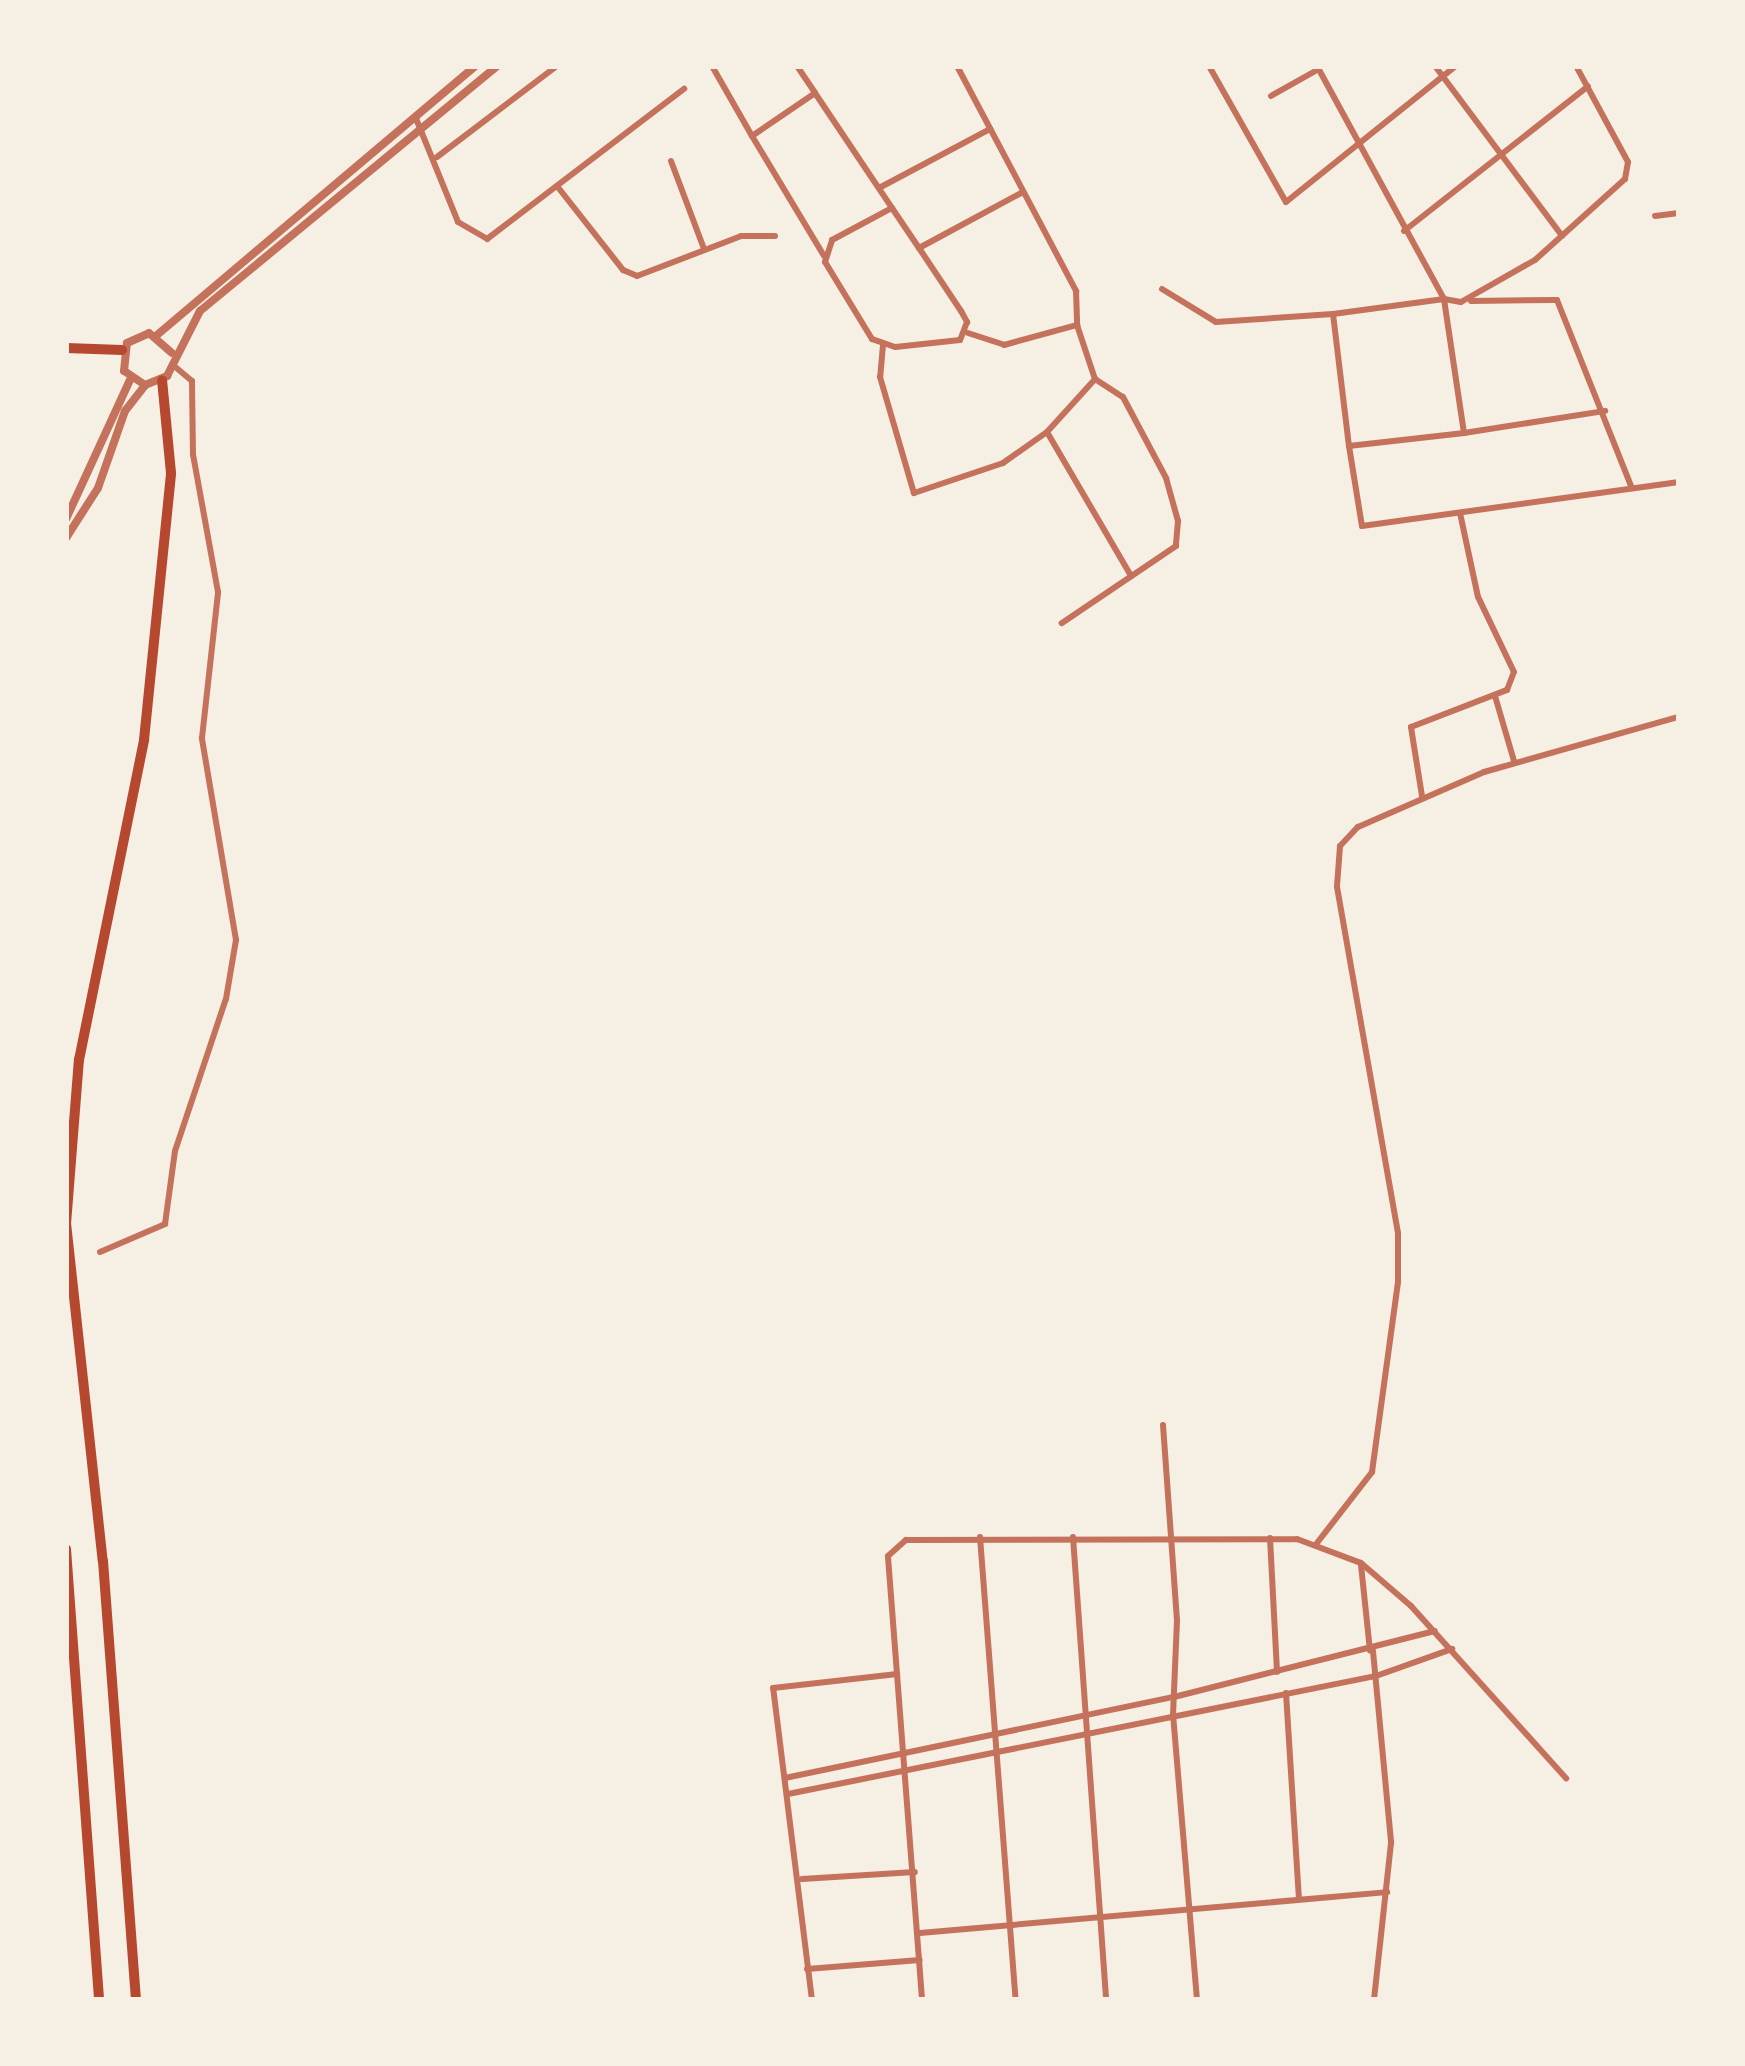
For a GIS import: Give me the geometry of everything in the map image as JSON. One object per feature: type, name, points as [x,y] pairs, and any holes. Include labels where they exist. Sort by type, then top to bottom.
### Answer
[{"type":"highway","points":[[66,348],[122,350]]},
{"type":"highway","points":[[136,2000],[105,1583],[66,1223],[79,1060],[144,740],[170,473],[162,380]]},
{"type":"highway","points":[[66,1549],[99,2000]]},
{"type":"highway","points":[[66,1634],[74,1664]]},
{"type":"street","points":[[66,519],[130,380],[122,350],[133,337],[157,335],[476,66]]},
{"type":"street","points":[[130,380],[145,385],[162,380],[208,304],[496,66]]},
{"type":"street","points":[[437,157],[557,66]]},
{"type":"street","points":[[712,66],[866,334],[883,345],[968,333],[1004,345],[1076,325]]},
{"type":"street","points":[[797,66],[919,248],[968,333]]},
{"type":"street","points":[[957,66],[1076,291],[1076,325],[1095,379],[1123,397],[1166,478],[1178,521],[1176,546],[1062,623]]},
{"type":"street","points":[[1209,66],[1286,202],[1456,66]]},
{"type":"street","points":[[1435,66],[1563,237]]},
{"type":"street","points":[[1468,302],[1563,237],[1628,170],[1576,66]]},
{"type":"street","points":[[1270,96],[1318,68],[1444,299],[1464,433]]},
{"type":"street","points":[[1404,231],[1588,86]]},
{"type":"street","points":[[415,116],[437,157],[458,222],[476,238],[487,239],[684,89]]},
{"type":"street","points":[[752,136],[815,93]]},
{"type":"street","points":[[879,188],[990,129]]},
{"type":"street","points":[[671,161],[704,249]]},
{"type":"street","points":[[557,186],[632,275],[646,277],[741,236],[775,236]]},
{"type":"street","points":[[919,248],[1023,192]]},
{"type":"street","points":[[824,257],[832,240],[892,208]]},
{"type":"street","points":[[1655,216],[1679,214]]},
{"type":"street","points":[[1162,289],[1216,322],[1333,314],[1444,299],[1557,299],[1632,488]]},
{"type":"street","points":[[1333,314],[1358,525],[1679,482]]},
{"type":"street","points":[[100,1252],[165,1224],[175,1151],[226,999],[236,940],[202,738],[218,592],[194,455],[192,381],[157,335]]},
{"type":"street","points":[[883,345],[880,377],[914,493],[1003,463],[1047,432],[1095,379]]},
{"type":"street","points":[[66,538],[145,385]]},
{"type":"street","points":[[1349,446],[1605,411]]},
{"type":"street","points":[[1047,432],[1131,576]]},
{"type":"street","points":[[1423,796],[1411,728],[1507,690],[1514,672],[1478,597],[1460,512]]},
{"type":"street","points":[[1495,694],[1514,761]]},
{"type":"street","points":[[1316,1543],[1372,1472],[1398,1282],[1398,1233],[1355,1016],[1338,861],[1351,831],[1423,796],[1514,761],[1679,717]]},
{"type":"street","points":[[1163,1425],[1172,1534],[1174,1714],[1197,2000]]},
{"type":"street","points":[[922,2000],[890,1550],[906,1540],[1172,1534],[1316,1543],[1361,1563],[1435,1630],[1566,1778]]},
{"type":"street","points":[[1073,1535],[1106,2000]]},
{"type":"street","points":[[980,1537],[1016,2000]]},
{"type":"street","points":[[1270,1538],[1277,1672]]},
{"type":"street","points":[[1361,1563],[1390,1844],[1374,2000]]},
{"type":"street","points":[[785,1778],[1083,1718],[1371,1650],[1435,1630]]},
{"type":"street","points":[[788,1794],[1376,1676],[1454,1649]]},
{"type":"street","points":[[812,2000],[802,1879],[772,1694],[778,1684],[897,1674]]},
{"type":"street","points":[[1286,1694],[1299,1898]]},
{"type":"street","points":[[802,1879],[915,1872]]},
{"type":"street","points":[[920,1934],[1387,1892]]},
{"type":"street","points":[[807,1969],[920,1960]]}]
